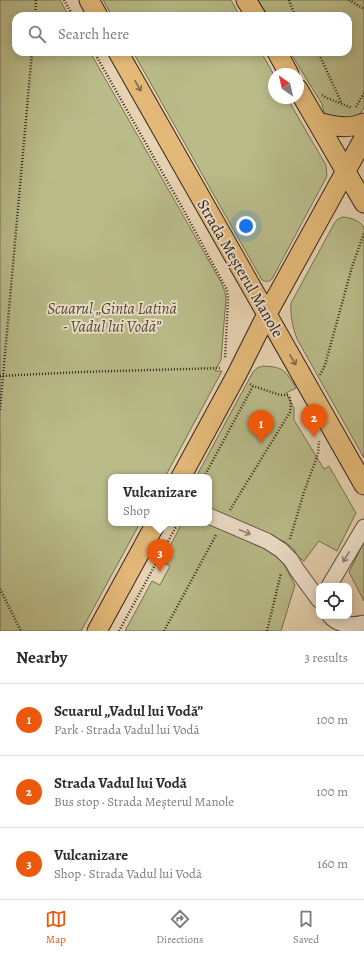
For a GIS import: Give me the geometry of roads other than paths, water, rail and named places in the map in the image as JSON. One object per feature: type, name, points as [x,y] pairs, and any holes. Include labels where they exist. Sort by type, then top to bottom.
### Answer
[{"type":"main road","points":[[89,0],[96,12]]},
{"type":"main road","points":[[246,0],[254,12]]},
{"type":"main road","name":"Strada Meșterul Manole","points":[[120,56],[364,485]]},
{"type":"main road","points":[[279,56],[286,68]]},
{"type":"main road","points":[[304,99],[364,203]]},
{"type":"main road","points":[[317,122],[337,127],[355,127],[364,123]]},
{"type":"main road","points":[[183,474],[237,374],[267,314],[364,138]]},
{"type":"main road","points":[[97,631],[154,526]]},
{"type":"lane","points":[[212,517],[267,541],[286,554],[316,596]]},
{"type":"lane","points":[[330,583],[364,527]]},
{"type":"lane","points":[[334,619],[346,625],[357,625],[364,623]]},
{"type":"place","name":"Strada Vadul lui Vodă","points":[[314,437]]},
{"type":"place","name":"Scuarul „Vadul lui Vodă”","points":[[261,443]]},
{"type":"place","name":"Vulcanizare","points":[[160,572]]},
{"type":"park label","name":"Scuarul „Ginta Latină - Vadul lui Vodă”","points":[[112,317]]}]
